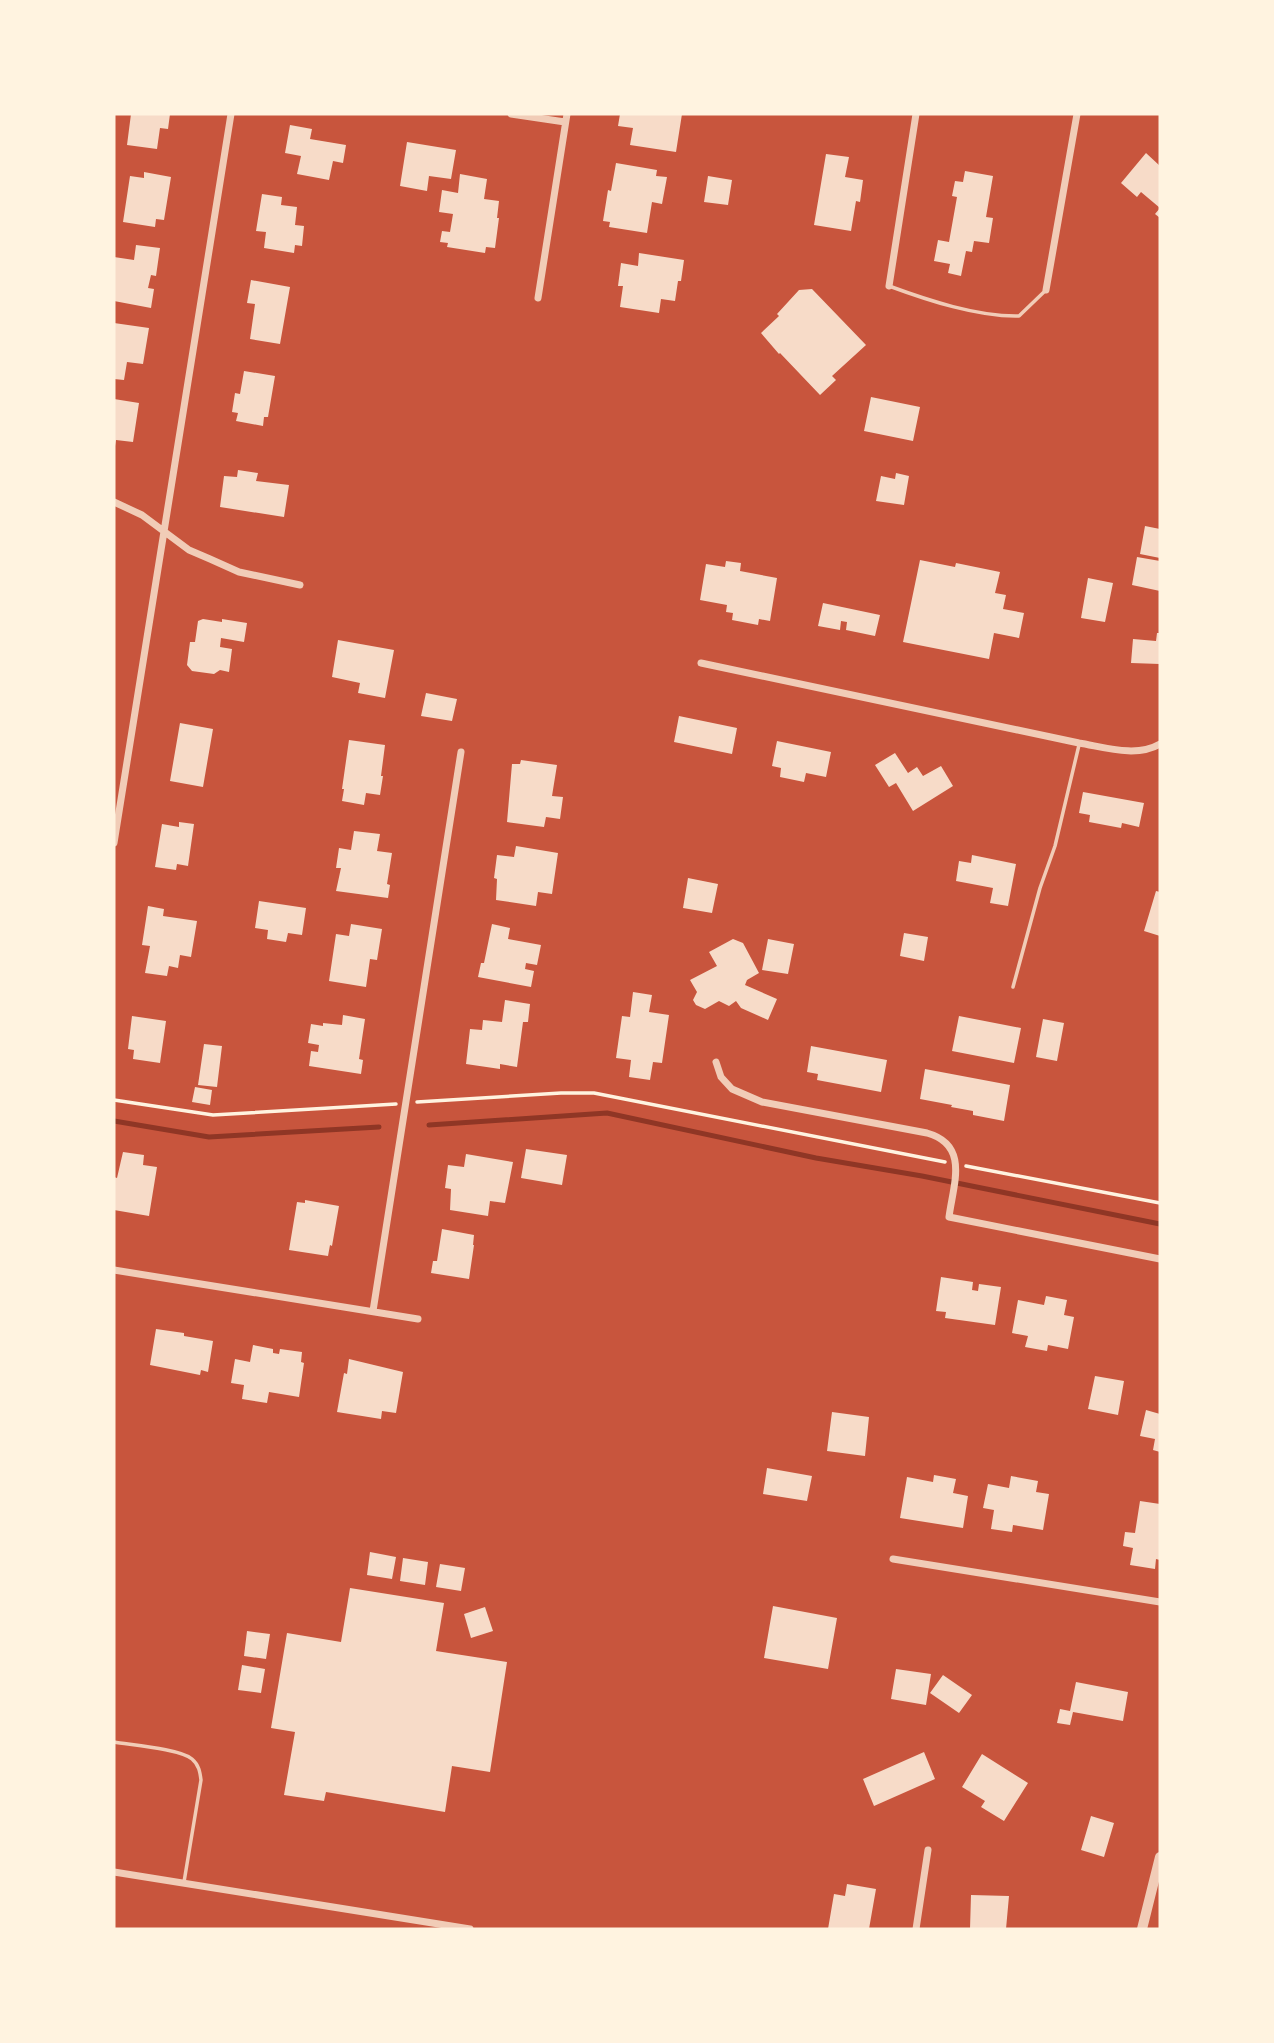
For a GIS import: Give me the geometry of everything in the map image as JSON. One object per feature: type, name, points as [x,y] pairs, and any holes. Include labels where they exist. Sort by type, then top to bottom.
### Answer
[{"type":"street","points":[[114,843],[231,114]]},
{"type":"street","points":[[511,114],[566,118],[538,298]]},
{"type":"street","points":[[888,286],[916,114]]},
{"type":"street","points":[[1046,290],[1077,114]]},
{"type":"street","points":[[114,502],[142,515],[189,550],[239,572],[300,585]]},
{"type":"street","points":[[701,663],[1079,743],[1136,751],[1160,744]]},
{"type":"street","points":[[373,1311],[461,752]]},
{"type":"street","points":[[716,1062],[721,1077],[732,1089],[762,1102],[935,1136],[950,1146],[954,1153],[956,1168],[949,1217],[1160,1259]]},
{"type":"street","points":[[114,1270],[418,1319]]},
{"type":"street","points":[[893,1559],[1160,1602]]},
{"type":"street","points":[[916,1929],[928,1850]]},
{"type":"street","points":[[1142,1929],[1160,1858]]},
{"type":"street","points":[[114,1872],[470,1929]]},
{"type":"lane","points":[[888,286],[925,299],[1000,316],[1019,316],[1046,290]]},
{"type":"lane","points":[[1013,987],[1040,888],[1055,846],[1079,743]]},
{"type":"lane","points":[[114,1742],[185,1754],[199,1768],[201,1780],[184,1884]]},
{"type":"path","points":[[418,1102],[594,1093],[948,1162]]},
{"type":"path","points":[[114,1100],[213,1115],[394,1104]]},
{"type":"path","points":[[969,1166],[1160,1203]]},
{"type":"building","points":[[131,114],[170,114],[168,129],[160,128],[157,149],[127,145]]},
{"type":"building","points":[[620,114],[682,114],[676,152],[630,145],[633,128],[618,126]]},
{"type":"building","points":[[290,125],[312,129],[310,139],[346,145],[343,163],[333,161],[329,180],[297,174],[301,156],[285,153]]},
{"type":"building","points":[[407,142],[456,150],[451,179],[429,176],[427,191],[400,186]]},
{"type":"building","points":[[1146,153],[1160,166],[1160,208],[1141,192],[1137,197],[1121,183]]},
{"type":"building","points":[[826,154],[849,157],[845,177],[863,180],[860,202],[856,201],[851,231],[814,225]]},
{"type":"building","points":[[616,163],[657,170],[656,176],[667,177],[662,204],[652,202],[647,233],[609,227],[610,222],[603,221]]},
{"type":"building","points":[[965,171],[993,176],[986,217],[993,218],[989,243],[974,241],[972,252],[966,251],[961,276],[948,273],[950,264],[934,261],[938,240],[949,242],[957,197],[952,196],[955,181],[963,182]]},
{"type":"building","points":[[144,172],[171,177],[164,220],[156,219],[155,227],[123,222],[130,176],[144,178]]},
{"type":"building","points":[[460,174],[487,179],[484,199],[499,201],[495,248],[486,247],[485,253],[447,247],[448,243],[440,242],[442,231],[450,232],[453,214],[439,212],[442,190],[458,193]]},
{"type":"building","points":[[708,176],[732,180],[728,205],[704,202]]},
{"type":"building","points":[[262,194],[282,197],[281,205],[297,207],[295,225],[304,226],[302,246],[295,245],[294,253],[264,248],[266,232],[256,231]]},
{"type":"building","points":[[136,245],[160,248],[156,276],[151,275],[148,288],[154,289],[151,308],[114,301],[114,257],[134,260]]},
{"type":"building","points":[[639,253],[684,260],[675,301],[661,299],[659,313],[620,307],[623,286],[618,286],[621,263],[638,266]]},
{"type":"building","points":[[251,280],[290,287],[280,344],[250,339],[255,304],[247,303]]},
{"type":"building","points":[[812,289],[866,345],[832,376],[836,380],[820,395],[761,333],[779,316],[777,314],[799,290]]},
{"type":"building","points":[[114,323],[149,328],[143,364],[127,362],[124,380],[114,379]]},
{"type":"building","points":[[244,371],[275,376],[268,417],[264,417],[263,426],[236,421],[238,413],[232,412],[235,393],[240,394]]},
{"type":"building","points":[[871,397],[920,407],[913,441],[864,431]]},
{"type":"building","points":[[114,399],[139,403],[133,442],[116,440],[115,446],[114,446]]},
{"type":"building","points":[[238,470],[258,473],[256,481],[289,485],[284,517],[220,507],[224,476],[237,477]]},
{"type":"building","points":[[896,473],[909,476],[904,505],[876,501],[881,476],[895,479]]},
{"type":"building","points":[[1145,526],[1160,529],[1160,558],[1140,554]]},
{"type":"building","points":[[1137,557],[1160,561],[1160,591],[1132,585]]},
{"type":"building","points":[[920,560],[955,567],[956,563],[1000,572],[995,593],[1006,595],[1003,609],[1024,613],[1019,638],[994,633],[989,659],[903,642]]},
{"type":"building","points":[[726,561],[741,563],[740,571],[777,578],[770,621],[759,619],[758,625],[732,620],[733,613],[726,612],[727,605],[700,600],[706,564],[725,567]]},
{"type":"building","points":[[1088,578],[1113,583],[1105,622],[1081,618]]},
{"type":"building","points":[[823,603],[880,615],[875,636],[846,630],[847,622],[841,621],[840,630],[818,626]]},
{"type":"building","points":[[203,619],[247,623],[244,642],[221,638],[220,647],[232,649],[229,672],[220,670],[214,674],[192,671],[187,665],[190,642],[195,642],[198,621]]},
{"type":"building","points":[[1157,633],[1160,633],[1160,664],[1131,663],[1133,639],[1156,641]]},
{"type":"building","points":[[338,640],[394,650],[385,698],[358,693],[360,683],[332,677]]},
{"type":"building","points":[[426,693],[457,699],[452,721],[421,716]]},
{"type":"building","points":[[679,716],[737,728],[732,754],[674,742]]},
{"type":"building","points":[[180,723],[213,729],[203,787],[170,781]]},
{"type":"building","points":[[349,740],[385,745],[380,795],[366,793],[364,805],[342,801]]},
{"type":"building","points":[[777,741],[831,752],[826,777],[806,773],[804,782],[780,777],[781,768],[772,766]]},
{"type":"building","points":[[895,753],[908,773],[917,767],[923,776],[941,766],[953,786],[913,811],[896,783],[889,787],[875,765]]},
{"type":"building","points":[[521,760],[557,765],[552,796],[563,797],[560,819],[546,817],[544,827],[507,822],[512,764],[520,764]]},
{"type":"building","points":[[1083,792],[1144,803],[1139,827],[1122,823],[1121,828],[1089,822],[1090,815],[1079,813]]},
{"type":"building","points":[[179,822],[194,824],[188,866],[177,864],[176,870],[155,867],[162,824],[179,827]]},
{"type":"building","points":[[354,831],[380,834],[377,851],[392,853],[387,884],[390,885],[388,898],[336,891],[341,868],[336,868],[339,848],[351,850]]},
{"type":"building","points":[[516,846],[558,853],[552,894],[538,892],[536,906],[496,900],[497,879],[494,878],[497,855],[514,857]]},
{"type":"building","points":[[972,855],[1016,864],[1008,906],[990,903],[993,888],[956,881],[959,861],[971,863]]},
{"type":"building","points":[[688,878],[718,884],[712,913],[683,908]]},
{"type":"building","points":[[1156,891],[1160,892],[1160,936],[1144,931]]},
{"type":"building","points":[[259,901],[306,908],[302,935],[288,933],[286,942],[267,939],[268,930],[255,928]]},
{"type":"building","points":[[148,906],[164,909],[163,916],[197,921],[191,957],[180,955],[178,968],[169,966],[167,976],[145,973],[150,946],[142,945]]},
{"type":"building","points":[[351,924],[382,929],[377,960],[370,959],[366,987],[329,981],[336,934],[349,936]]},
{"type":"building","points":[[492,924],[510,928],[508,939],[541,945],[537,965],[526,963],[525,969],[534,971],[531,987],[478,977],[481,963],[484,963]]},
{"type":"building","points":[[904,933],[928,937],[924,961],[900,956]]},
{"type":"building","points":[[733,939],[743,943],[759,973],[747,980],[745,985],[777,999],[768,1020],[741,1008],[736,1001],[729,1006],[719,1001],[705,1009],[696,1005],[693,1000],[697,992],[690,980],[717,966],[709,952]]},
{"type":"building","points":[[768,939],[794,944],[788,974],[762,970]]},
{"type":"building","points":[[633,992],[652,995],[649,1012],[669,1015],[662,1063],[653,1062],[650,1080],[629,1077],[631,1060],[616,1058],[622,1016],[630,1017]]},
{"type":"building","points":[[505,1000],[530,1004],[528,1022],[523,1022],[517,1067],[500,1064],[500,1069],[466,1064],[470,1029],[482,1030],[483,1020],[502,1022]]},
{"type":"building","points":[[343,1015],[365,1019],[359,1059],[363,1060],[361,1074],[309,1066],[311,1051],[318,1052],[319,1045],[308,1043],[311,1024],[342,1025]]},
{"type":"building","points":[[132,1016],[166,1021],[160,1063],[133,1059],[134,1050],[128,1049]]},
{"type":"building","points":[[959,1016],[1021,1028],[1014,1063],[952,1051]]},
{"type":"building","points":[[1043,1019],[1064,1023],[1057,1061],[1036,1057]]},
{"type":"building","points":[[204,1044],[222,1046],[217,1087],[198,1085]]},
{"type":"building","points":[[811,1046],[887,1060],[881,1092],[817,1080],[818,1074],[807,1072]]},
{"type":"building","points":[[925,1069],[1010,1085],[1004,1121],[973,1115],[973,1111],[951,1107],[952,1105],[920,1099]]},
{"type":"building","points":[[195,1087],[212,1090],[210,1105],[192,1102]]},
{"type":"building","points":[[526,1149],[567,1155],[562,1185],[521,1178]]},
{"type":"building","points":[[123,1152],[144,1155],[143,1165],[157,1167],[149,1216],[114,1210],[114,1177],[117,1178]]},
{"type":"building","points":[[466,1154],[513,1162],[505,1203],[490,1201],[488,1216],[450,1210],[451,1189],[445,1188],[448,1165],[464,1167]]},
{"type":"building","points":[[305,1200],[339,1206],[328,1256],[289,1250],[297,1202],[305,1203]]},
{"type":"building","points":[[442,1229],[474,1235],[469,1279],[431,1273],[433,1261],[437,1261]]},
{"type":"building","points":[[941,1277],[973,1282],[972,1290],[978,1291],[979,1284],[1001,1287],[995,1325],[945,1318],[946,1312],[936,1311]]},
{"type":"building","points":[[1046,1296],[1067,1300],[1064,1315],[1074,1317],[1068,1349],[1048,1345],[1047,1351],[1025,1347],[1028,1336],[1012,1333],[1018,1300],[1044,1305]]},
{"type":"building","points":[[156,1329],[213,1341],[208,1372],[201,1370],[200,1375],[150,1365]]},
{"type":"building","points":[[253,1345],[273,1349],[273,1353],[279,1354],[280,1349],[302,1352],[301,1362],[304,1363],[299,1397],[269,1392],[267,1403],[242,1399],[244,1385],[231,1383],[235,1359],[250,1362]]},
{"type":"building","points":[[349,1359],[403,1372],[396,1413],[382,1411],[381,1419],[337,1412]]},
{"type":"building","points":[[1095,1376],[1124,1381],[1118,1415],[1088,1409]]},
{"type":"building","points":[[1146,1410],[1160,1414],[1160,1452],[1153,1450],[1155,1439],[1140,1436]]},
{"type":"building","points":[[832,1412],[869,1417],[865,1456],[827,1451]]},
{"type":"building","points":[[767,1468],[812,1476],[807,1501],[763,1494]]},
{"type":"building","points":[[934,1475],[956,1479],[953,1493],[968,1496],[963,1528],[900,1518],[907,1477],[933,1482]]},
{"type":"building","points":[[1011,1476],[1038,1481],[1036,1492],[1049,1494],[1043,1530],[1013,1525],[1012,1532],[991,1529],[994,1510],[983,1508],[988,1484],[1009,1488]]},
{"type":"building","points":[[1140,1501],[1160,1504],[1160,1560],[1156,1559],[1155,1569],[1130,1565],[1133,1548],[1123,1546],[1125,1532],[1135,1533]]},
{"type":"building","points":[[370,1552],[396,1557],[392,1579],[367,1575]]},
{"type":"building","points":[[403,1558],[428,1562],[425,1585],[400,1581]]},
{"type":"building","points":[[440,1564],[465,1568],[461,1591],[436,1587]]},
{"type":"building","points":[[350,1588],[444,1603],[436,1651],[507,1662],[490,1772],[452,1766],[445,1812],[326,1792],[324,1801],[284,1795],[295,1732],[271,1728],[287,1633],[341,1642]]},
{"type":"building","points":[[773,1606],[837,1618],[828,1669],[764,1658]]},
{"type":"building","points":[[485,1607],[493,1631],[471,1638],[464,1614]]},
{"type":"building","points":[[247,1631],[270,1634],[266,1659],[244,1656]]},
{"type":"building","points":[[242,1665],[265,1669],[261,1693],[238,1690]]},
{"type":"building","points":[[896,1669],[931,1674],[926,1705],[891,1699]]},
{"type":"building","points":[[943,1675],[972,1695],[959,1713],[930,1693]]},
{"type":"building","points":[[1076,1682],[1128,1692],[1123,1721],[1073,1712],[1070,1725],[1057,1723],[1060,1709],[1070,1711]]},
{"type":"building","points":[[924,1752],[935,1779],[874,1806],[863,1779]]},
{"type":"building","points":[[982,1754],[1028,1783],[1004,1821],[981,1807],[985,1801],[962,1787]]},
{"type":"building","points":[[1091,1816],[1114,1823],[1104,1857],[1081,1850]]},
{"type":"building","points":[[847,1884],[876,1889],[869,1929],[828,1929],[834,1894],[845,1896]]},
{"type":"building","points":[[971,1895],[1009,1896],[1006,1929],[970,1929]]},
{"type":"waterway","points":[[429,1125],[607,1113],[816,1158],[922,1176],[1160,1224]]},
{"type":"waterway","points":[[114,1121],[209,1137],[379,1127]]}]
